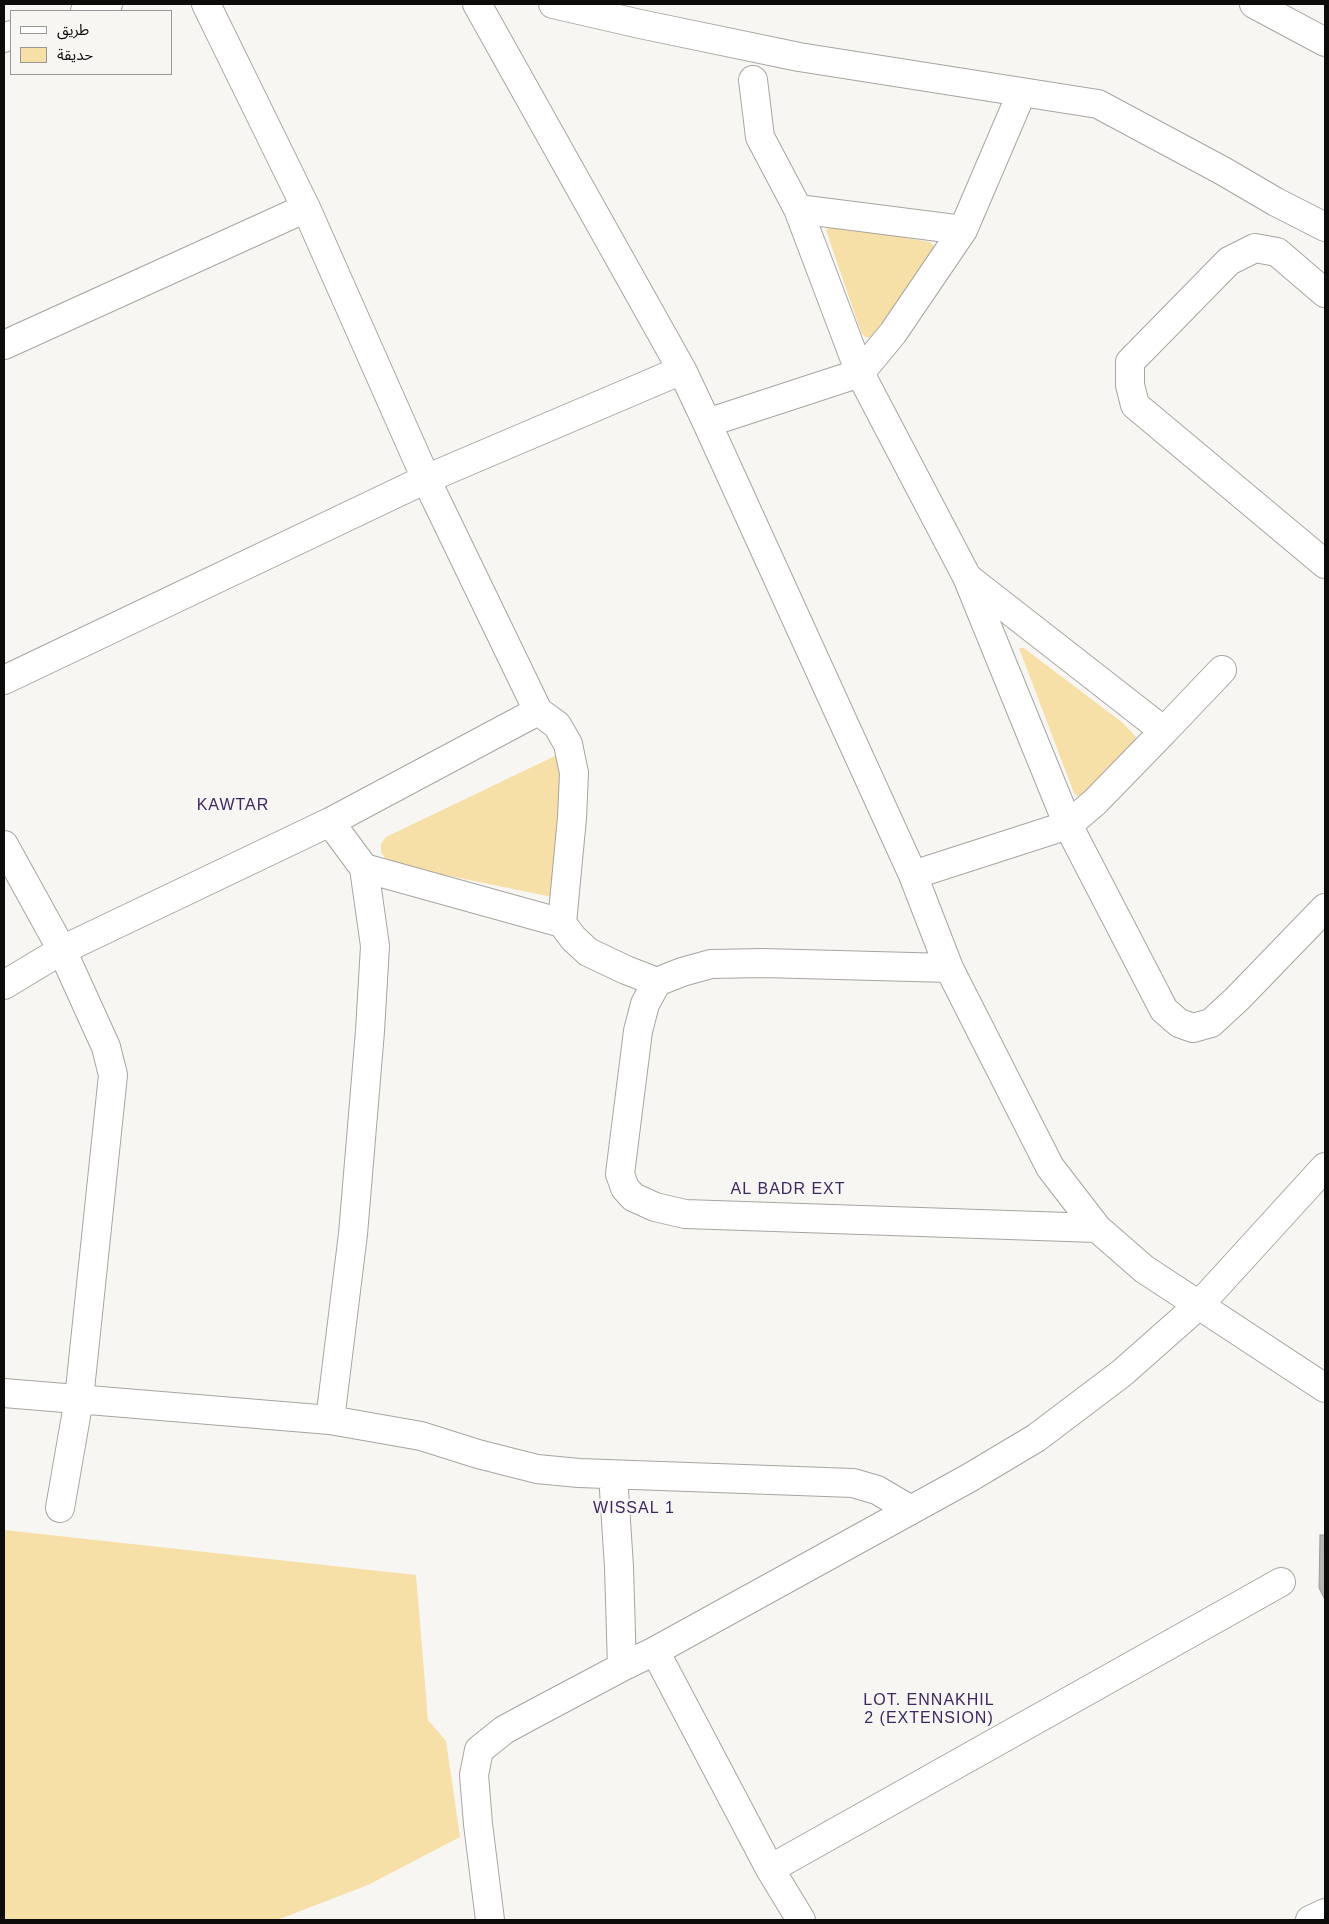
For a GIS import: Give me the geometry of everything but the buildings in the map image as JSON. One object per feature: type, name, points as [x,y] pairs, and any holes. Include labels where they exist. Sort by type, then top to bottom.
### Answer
[{"type":"street","points":[[88,10],[108,4]]},
{"type":"street","points":[[206,4],[306,208],[426,479],[538,711],[557,725],[568,744],[574,773],[572,818],[562,922],[573,938],[588,952],[657,982]]},
{"type":"street","points":[[477,4],[682,370],[708,423],[913,875],[949,968],[1050,1167],[1097,1228],[1144,1269],[1200,1304],[1325,1388]]},
{"type":"street","points":[[553,4],[799,57],[1098,104],[1223,171],[1276,202],[1325,226]]},
{"type":"street","points":[[1254,4],[1292,11],[1325,42]]},
{"type":"street","points":[[753,80],[760,137],[798,209],[860,373],[967,577],[1068,825],[1164,1010],[1179,1023],[1193,1028],[1211,1023],[1238,998],[1325,908]]},
{"type":"street","points":[[708,423],[860,373],[893,333],[963,230],[1022,92]]},
{"type":"street","points":[[4,345],[306,208]]},
{"type":"street","points":[[798,209],[963,230]]},
{"type":"street","points":[[1325,293],[1276,252],[1255,248],[1229,262],[1130,362],[1130,385],[1135,404],[1325,564]]},
{"type":"street","points":[[4,680],[426,479],[682,370]]},
{"type":"street","points":[[967,577],[1164,731]]},
{"type":"street","points":[[913,875],[1068,825],[1095,802],[1222,670]]},
{"type":"street","points":[[4,984],[62,950],[330,822],[538,711]]},
{"type":"street","points":[[330,822],[364,868],[375,946],[353,1234],[330,1420]]},
{"type":"street","points":[[4,845],[62,950],[106,1047],[113,1075],[79,1399],[60,1508]]},
{"type":"street","points":[[364,868],[562,922]]},
{"type":"street","points":[[949,968],[762,963],[711,964],[682,972],[657,982],[645,1004],[638,1031],[620,1174],[625,1188],[633,1197],[655,1206],[686,1214],[1097,1228]]},
{"type":"street","points":[[490,1920],[474,1775],[479,1750],[504,1730],[656,1651],[970,1478],[1036,1438],[1122,1373],[1200,1304],[1325,1167]]},
{"type":"street","points":[[4,1393],[330,1420],[421,1436],[478,1454],[537,1469],[613,1474],[853,1483],[877,1490],[911,1510]]},
{"type":"street","points":[[613,1474],[619,1567],[622,1667]]},
{"type":"street","points":[[770,1869],[1281,1582]]},
{"type":"street","points":[[656,1651],[770,1869],[801,1920]]},
{"type":"street","points":[[1310,1920],[1325,1912]]},
{"type":"green space","points":[[832,225],[930,242],[935,247],[881,328],[872,338],[865,337],[861,332],[826,230]]},
{"type":"green space","points":[[1019,648],[1024,648],[1123,723],[1137,738],[1137,746],[1087,795],[1079,797],[1074,793]]},
{"type":"green space","points":[[557,755],[564,756],[552,897],[416,869],[385,858],[381,852],[381,844],[386,837]]},
{"type":"green space","points":[[4,1530],[416,1575],[428,1720],[446,1741],[460,1837],[368,1885],[277,1920],[4,1920]]},
{"type":"district","name":"KAWTAR","points":[[233,806]]},
{"type":"district","name":"AL BADR EXT","points":[[788,1190]]},
{"type":"district","name":"WISSAL 1","points":[[634,1509]]},
{"type":"district","name":"LOT. ENNAKHIL 2 (EXTENSION)","points":[[929,1710]]}]
